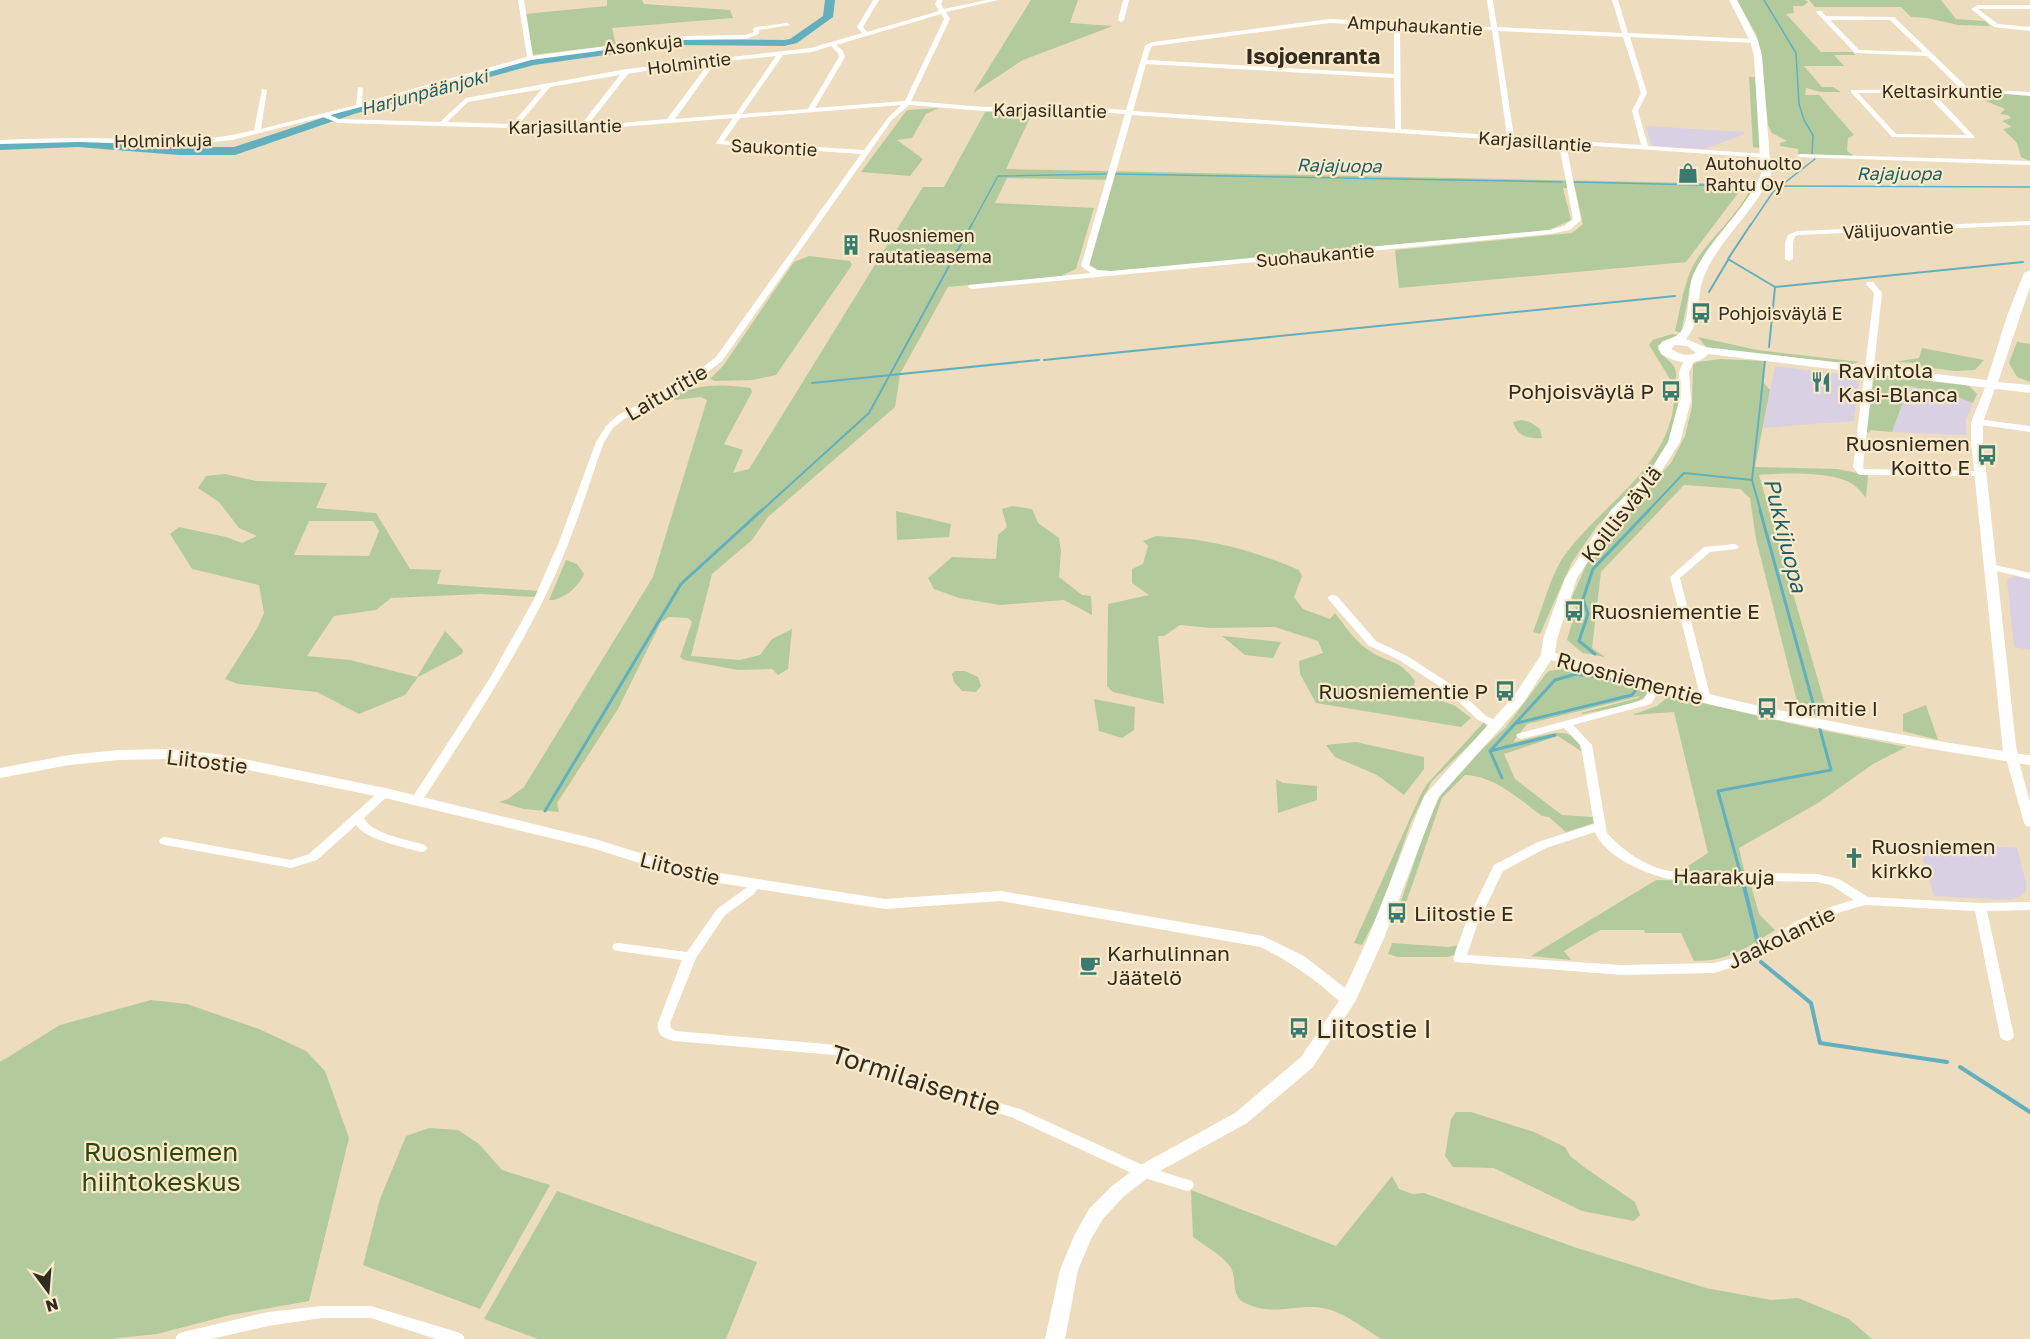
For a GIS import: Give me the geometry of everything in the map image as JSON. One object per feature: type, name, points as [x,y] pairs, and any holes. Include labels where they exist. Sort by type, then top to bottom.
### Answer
[{"type":"main road","points":[[1697,352],[1689,328],[1698,276],[1706,261],[1759,191],[1767,170],[1758,56],[1754,41],[1732,0]]},
{"type":"main road","points":[[1992,383],[2013,316],[2030,273]]},
{"type":"main road","points":[[1678,341],[1689,328]]},
{"type":"main road","points":[[1697,352],[1678,341],[1668,342],[1664,346],[1665,351],[1671,356],[1697,352],[1746,356],[2030,389]]},
{"type":"street","points":[[521,0],[530,58]]},
{"type":"street","points":[[866,34],[860,27],[876,0]]},
{"type":"street","points":[[908,103],[947,19],[938,4],[940,0]]},
{"type":"street","name":"Holmintie","points":[[443,123],[466,100],[627,71],[834,45],[942,12],[995,0]]},
{"type":"street","points":[[1121,20],[1126,0]]},
{"type":"street","points":[[1490,0],[1492,28],[1511,139]]},
{"type":"street","points":[[1615,0],[1644,93],[1635,111],[1645,148]]},
{"type":"street","points":[[2030,7],[1978,7],[1974,9],[1996,26],[2030,28]]},
{"type":"street","points":[[1819,12],[1857,52],[1929,54]]},
{"type":"street","points":[[1824,18],[1892,18],[1967,91]]},
{"type":"street","name":"Ampuhaukantie","points":[[1115,274],[1098,273],[1085,266],[1148,46],[1160,42],[1330,21],[1754,41]]},
{"type":"street","points":[[1397,24],[1398,131]]},
{"type":"street","name":"Asonkuja","points":[[328,117],[359,105],[530,58],[681,38],[746,37],[757,33],[756,29],[760,27],[786,25]]},
{"type":"street","points":[[810,111],[842,57],[841,52],[834,45]]},
{"type":"street","name":"Saukontie","points":[[781,53],[720,143],[866,152]]},
{"type":"street","points":[[669,123],[714,60]]},
{"type":"street","points":[[1143,62],[1396,76]]},
{"type":"street","points":[[582,129],[627,71]]},
{"type":"street","points":[[512,128],[549,85]]},
{"type":"street","points":[[359,105],[360,88]]},
{"type":"street","points":[[257,132],[264,90]]},
{"type":"street","name":"Keltasirkuntie","points":[[1926,91],[1972,137],[1894,136],[1853,91],[1926,91],[1967,91],[2030,94]]},
{"type":"street","name":"Karjasillantie","points":[[328,117],[512,128],[582,129],[908,103],[967,108],[1062,108],[1128,112],[1766,156]]},
{"type":"street","name":"Laituritie","points":[[416,801],[488,691],[538,601],[556,562],[600,442],[610,426],[644,404],[688,383],[719,358],[890,119],[908,103]]},
{"type":"street","name":"Holminkuja","points":[[0,142],[79,140],[208,142],[328,117]]},
{"type":"street","name":"Suohaukantie","points":[[972,287],[1551,232],[1567,228],[1577,220],[1562,143]]},
{"type":"street","points":[[1800,156],[2030,163]]},
{"type":"street","name":"Välijuovantie","points":[[1789,259],[1789,243],[1792,235],[1797,234],[2030,223]]},
{"type":"street","points":[[1870,284],[1878,293],[1858,467],[1861,472],[1979,474]]},
{"type":"street","name":"Koillisväylä","points":[[1548,655],[1550,639],[1571,578],[1616,513],[1655,473],[1674,442],[1685,401],[1684,372],[1697,352]]},
{"type":"street","points":[[1671,356],[1684,372]]},
{"type":"street","points":[[1992,383],[1977,422],[1979,474],[2009,746],[2030,823]]},
{"type":"street","points":[[1977,422],[2030,429]]},
{"type":"street","points":[[1706,699],[1675,577],[1707,549],[1734,547]]},
{"type":"street","points":[[1991,567],[2030,576]]},
{"type":"street","points":[[1333,598],[1372,644],[1403,657],[1451,689],[1482,718],[1498,725]]},
{"type":"street","name":"Ruosniementie","points":[[1055,1339],[1070,1269],[1083,1236],[1096,1214],[1118,1191],[1143,1172],[1241,1118],[1307,1062],[1348,1000],[1376,938],[1431,796],[1520,699],[1548,655],[1706,699],[1847,730],[2030,760]]},
{"type":"street","points":[[1521,736],[1647,702],[1657,686]]},
{"type":"street","name":"Haarakuja","points":[[1566,724],[1586,745],[1601,834],[1648,870],[1658,874],[1817,878],[1835,882],[1865,901]]},
{"type":"street","name":"Liitostie","points":[[0,773],[69,760],[119,754],[170,754],[224,760],[385,793],[595,844],[687,873],[885,904],[1001,897],[1052,904],[1139,922],[1223,933],[1263,942],[1291,953],[1318,972],[1348,1000]]},
{"type":"street","points":[[165,841],[291,864],[313,857],[385,793]]},
{"type":"street","points":[[358,816],[362,826],[373,833],[421,848]]},
{"type":"street","name":"Jaakolantie","points":[[1600,826],[1542,845],[1498,868],[1471,925],[1459,959],[1622,970],[1714,968],[1745,959],[1801,924],[1819,916],[1865,901],[1980,907],[2030,906]]},
{"type":"street","name":"Tormilaisentie","points":[[754,884],[750,891],[721,912],[690,957],[664,1023],[664,1031],[674,1036],[837,1050],[911,1082],[1015,1113],[1143,1172],[1187,1185]]},
{"type":"street","points":[[1980,907],[2007,1036]]},
{"type":"street","points":[[618,946],[690,957]]},
{"type":"street","points":[[183,1339],[268,1319],[322,1312],[371,1312],[457,1339]]},
{"type":"shaded area","points":[[1646,126],[1744,132],[1744,134],[1705,149],[1654,146],[1651,145]]},
{"type":"shaded area","points":[[1775,366],[1847,375],[1859,382],[1854,421],[1763,428]]},
{"type":"shaded area","points":[[1909,386],[1955,396],[1973,403],[1966,420],[1966,435],[1892,432]]},
{"type":"shaded area","points":[[2014,576],[2030,579],[2030,650],[2014,647],[2007,580]]},
{"type":"shaded area","points":[[1918,841],[2017,848],[2026,882],[2026,891],[2019,897],[2008,900],[1934,896]]},
{"type":"green space","points":[[607,0],[642,0],[644,4],[730,10],[733,18],[612,28],[616,45],[531,55],[525,14],[607,6]]},
{"type":"green space","points":[[1031,0],[1078,0],[1070,23],[1113,26],[1023,60],[973,93]]},
{"type":"green space","points":[[1737,0],[1805,0],[1808,2],[1803,6],[1793,6],[1794,13],[1786,14],[1821,52],[1853,52],[1855,55],[1834,55],[1844,66],[1804,66],[1822,87],[1833,87],[1841,92],[1821,92],[1806,88],[1805,95],[1819,95],[1854,135],[1848,138],[1847,151],[1854,156],[1803,155],[1798,154],[1798,149],[1780,146],[1780,143],[1787,141],[1772,133],[1768,125],[1761,51],[1756,34]]},
{"type":"green space","points":[[1809,0],[1941,0],[1956,19],[1985,21],[1990,26],[1958,25],[1911,17],[1901,7],[1815,7]]},
{"type":"green space","points":[[1749,77],[1755,77],[1761,148],[1753,147]]},
{"type":"green space","points":[[2011,93],[2030,95],[2030,161],[2021,157],[2017,143],[2003,129],[2012,127],[2002,121],[2011,118],[2000,114],[2005,109],[1972,95]]},
{"type":"green space","points":[[939,108],[926,114],[912,138],[897,140],[923,159],[910,176],[861,172],[907,110]]},
{"type":"green space","points":[[1033,111],[1006,169],[1745,184],[1686,262],[1399,288],[1395,250],[1572,233],[1583,224],[1575,188],[1563,188],[1571,220],[1549,230],[1113,272],[1098,270],[1089,264],[1112,180],[1007,178],[995,203],[1094,208],[1076,269],[1061,276],[948,287],[900,374],[895,407],[768,517],[752,540],[712,574],[691,656],[740,660],[760,655],[772,639],[792,629],[788,669],[778,675],[772,669],[738,670],[684,660],[680,657],[692,622],[688,618],[669,617],[661,622],[618,709],[557,803],[559,812],[524,809],[499,802],[508,799],[524,787],[653,577],[707,400],[701,397],[674,400],[673,397],[701,387],[751,388],[752,392],[724,444],[743,450],[733,473],[749,469],[923,187],[944,187],[985,112]]},
{"type":"green space","points":[[1753,182],[1754,189],[1692,279],[1681,333],[1675,331],[1686,284],[1697,259],[1743,202]]},
{"type":"green space","points":[[809,256],[850,261],[852,265],[776,375],[752,380],[715,381],[710,379],[723,366],[794,262]]},
{"type":"green space","points":[[1672,334],[1680,335],[1662,341],[1658,349],[1674,367],[1675,385],[1649,345],[1653,340]]},
{"type":"green space","points":[[1698,337],[1757,350],[1860,362],[1852,364],[1722,352],[1707,348]]},
{"type":"green space","points":[[2017,342],[2030,344],[2030,382],[2017,377],[2009,363]]},
{"type":"green space","points":[[1922,348],[1984,360],[1975,370],[1956,371],[1922,367],[1919,363],[1894,362],[1919,358]]},
{"type":"green space","points":[[1720,359],[1765,361],[1763,382],[1770,390],[1755,467],[1837,469],[1868,475],[1866,498],[1854,485],[1835,477],[1802,474],[1759,475],[1828,715],[1799,709],[1756,539],[1750,498],[1740,489],[1684,485],[1601,572],[1592,648],[1605,657],[1583,653],[1567,640],[1576,608],[1573,606],[1572,597],[1587,563],[1617,520],[1671,463],[1685,436],[1692,407],[1693,365],[1697,362]]},
{"type":"green space","points":[[1878,373],[1958,383],[1969,386],[1977,394],[1973,403],[1955,396],[1909,386],[1892,432],[1870,430],[1869,433],[1866,432],[1874,377]]},
{"type":"green space","points":[[1674,395],[1677,395],[1680,404],[1670,442],[1647,475],[1597,526],[1572,562],[1540,634],[1533,632],[1562,559],[1577,539],[1632,483],[1662,443],[1671,420]]},
{"type":"green space","points":[[1521,420],[1530,422],[1540,429],[1542,438],[1528,437],[1517,431],[1513,422]]},
{"type":"green space","points":[[225,474],[256,481],[327,483],[316,508],[376,513],[410,569],[441,570],[437,584],[540,591],[536,597],[480,594],[391,598],[376,610],[334,616],[307,656],[350,660],[417,677],[445,631],[463,650],[462,654],[418,677],[405,695],[359,714],[317,692],[238,684],[225,679],[258,627],[264,613],[259,585],[192,569],[170,534],[179,527],[226,537],[242,543],[257,536],[239,528],[219,502],[198,488],[206,476]],"holes":[[[309,521],[373,521],[379,531],[369,556],[294,555]]]},
{"type":"green space","points":[[1012,506],[1032,509],[1038,523],[1059,538],[1061,551],[1059,577],[1082,595],[1091,596],[1092,615],[1064,600],[1000,605],[959,598],[934,589],[928,578],[952,557],[996,559],[998,535],[1007,527],[1002,509]]},
{"type":"green space","points":[[896,511],[951,524],[949,537],[897,540]]},
{"type":"green space","points":[[1156,536],[1193,539],[1229,546],[1299,570],[1302,576],[1294,597],[1303,609],[1330,619],[1335,613],[1362,645],[1374,654],[1398,664],[1409,673],[1415,681],[1412,692],[1454,705],[1471,718],[1461,727],[1316,703],[1300,674],[1299,661],[1323,653],[1318,641],[1275,627],[1211,628],[1180,625],[1164,636],[1158,636],[1164,704],[1113,692],[1107,686],[1108,604],[1149,595],[1132,583],[1132,569],[1143,564],[1148,546],[1143,541]]},
{"type":"green space","points":[[566,560],[577,564],[584,574],[570,592],[560,598],[549,600]]},
{"type":"green space","points":[[1222,636],[1281,642],[1273,658],[1245,655]]},
{"type":"green space","points":[[1565,668],[1640,684],[1648,694],[1635,702],[1617,707],[1581,713],[1640,696],[1527,724],[1513,742],[1563,733],[1571,735],[1577,741],[1581,751],[1558,736],[1504,754],[1515,779],[1562,815],[1593,817],[1594,823],[1566,832],[1549,817],[1542,816],[1496,784],[1476,776],[1465,775],[1442,798],[1403,912],[1400,912],[1401,901],[1429,819],[1443,790],[1471,759],[1506,727],[1549,671]]},
{"type":"green space","points":[[955,671],[965,671],[978,677],[981,686],[976,692],[962,691],[954,682],[952,674]]},
{"type":"green space","points":[[1668,697],[1678,697],[1806,727],[1906,747],[1873,764],[1818,803],[1739,848],[1745,874],[1679,872],[1708,853],[1674,712],[1632,715],[1657,706]]},
{"type":"green space","points":[[1094,699],[1135,707],[1134,730],[1122,738],[1099,731]]},
{"type":"green space","points":[[1926,705],[1938,740],[1903,731],[1903,714]]},
{"type":"green space","points":[[1484,722],[1487,728],[1432,781],[1411,822],[1380,911],[1362,945],[1354,943],[1421,794],[1427,784]]},
{"type":"green space","points":[[1356,742],[1424,757],[1424,769],[1404,795],[1377,775],[1335,757],[1326,745]]},
{"type":"green space","points":[[1276,779],[1283,783],[1317,786],[1317,800],[1278,813]]},
{"type":"green space","points":[[1656,880],[1750,882],[1759,914],[1775,930],[1737,952],[1717,959],[1694,961],[1681,933],[1645,933],[1644,930],[1600,930],[1564,951],[1571,960],[1531,956]]},
{"type":"green space","points":[[1392,943],[1449,947],[1457,945],[1454,955],[1447,957],[1398,957],[1388,954]]},
{"type":"green space","name":"Ruosniemen hiihtokeskus","points":[[151,1000],[187,1004],[259,1029],[306,1051],[325,1071],[349,1138],[309,1301],[230,1315],[157,1334],[109,1339],[0,1339],[0,1062],[60,1025]]},
{"type":"green space","points":[[1456,1112],[1471,1112],[1534,1132],[1565,1147],[1570,1156],[1584,1167],[1635,1202],[1640,1215],[1634,1221],[1582,1211],[1494,1168],[1453,1167],[1445,1156],[1451,1119]]},
{"type":"green space","points":[[429,1128],[458,1130],[479,1144],[502,1170],[550,1185],[480,1309],[363,1265],[380,1199],[406,1136]]},
{"type":"green space","points":[[1392,1176],[1399,1189],[1412,1194],[1424,1193],[1577,1248],[1706,1288],[1771,1300],[1798,1298],[1849,1319],[1872,1339],[1381,1339],[1350,1319],[1324,1308],[1262,1309],[1243,1302],[1235,1290],[1232,1269],[1229,1265],[1217,1253],[1193,1237],[1191,1190],[1336,1246]]},
{"type":"green space","points":[[557,1191],[757,1262],[726,1339],[538,1339],[484,1319]]},
{"type":"waterway","name":"Harjunpäänjoki","points":[[0,146],[78,144],[179,151],[235,151],[350,112],[533,62],[677,42],[784,43],[793,41],[828,17],[830,0]]},
{"type":"waterway","points":[[1764,0],[1796,53],[1799,104],[1804,120],[1813,135],[1812,154]]},
{"type":"waterway","points":[[1781,186],[1815,159]]},
{"type":"waterway","name":"Rajajuopa","points":[[971,226],[998,176],[1106,174]]},
{"type":"waterway","name":"Rajajuopa","points":[[1115,174],[1562,182]]},
{"type":"waterway","name":"Rajajuopa","points":[[1574,182],[1745,186]]},
{"type":"waterway","name":"Pukkijuopa","points":[[1768,186],[1781,186]]},
{"type":"waterway","name":"Pukkijuopa","points":[[1750,226],[1773,192],[1781,186]]},
{"type":"waterway","name":"Rajajuopa","points":[[1781,186],[2030,187]]},
{"type":"waterway","points":[[890,375],[972,224]]},
{"type":"waterway","name":"Pukkijuopa","points":[[1751,224],[1728,259],[1775,287]]},
{"type":"waterway","points":[[1709,292],[1728,260]]},
{"type":"waterway","points":[[1775,287],[2023,262]]},
{"type":"waterway","name":"Pukkijuopa","points":[[1769,347],[1775,287]]},
{"type":"waterway","points":[[1044,360],[1675,296]]},
{"type":"waterway","points":[[890,375],[1039,360]]},
{"type":"waterway","name":"Pukkijuopa","points":[[1752,480],[1765,361]]},
{"type":"waterway","points":[[760,512],[869,413],[890,375]]},
{"type":"waterway","points":[[812,383],[890,375]]},
{"type":"waterway","points":[[1647,512],[1684,473],[1752,480]]},
{"type":"waterway","name":"Pukkijuopa","points":[[1752,480],[1761,512]]},
{"type":"waterway","points":[[545,811],[681,584],[762,510]]},
{"type":"waterway","points":[[1595,654],[1579,641],[1588,614],[1583,599],[1593,569],[1649,510]]},
{"type":"waterway","name":"Pukkijuopa","points":[[1760,510],[1816,714]]},
{"type":"waterway","points":[[1490,751],[1555,680],[1576,674],[1606,678],[1637,688],[1632,695],[1517,723]]},
{"type":"waterway","name":"Pukkijuopa","points":[[1740,872],[1718,791],[1831,770],[1820,729]]},
{"type":"waterway","points":[[1490,751],[1555,735]]},
{"type":"waterway","points":[[1490,751],[1502,778]]},
{"type":"waterway","name":"Pukkijuopa","points":[[1743,882],[1758,943]]},
{"type":"waterway","name":"Pukkijuopa","points":[[1761,962],[1811,1003],[1820,1043],[1947,1062]]},
{"type":"waterway","name":"Pukkijuopa","points":[[1960,1067],[2030,1112]]},
{"type":"place","name":"Autohuolto Rahtu Oy","points":[[1688,173]]},
{"type":"place","name":"Ruosniemen rautatieasema","points":[[851,245]]},
{"type":"place","name":"Pohjoisväylä E","points":[[1701,313]]},
{"type":"place","name":"Ravintola Kasi-Blanca","points":[[1821,382]]},
{"type":"place","name":"Pohjoisväylä P","points":[[1671,391]]},
{"type":"place","name":"Ruosniemen Koitto E","points":[[1987,455]]},
{"type":"place","name":"Ruosniementie E","points":[[1574,611]]},
{"type":"place","name":"Ruosniementie P","points":[[1505,691]]},
{"type":"place","name":"Tormitie I","points":[[1767,708]]},
{"type":"place","name":"Ruosniemen kirkko","points":[[1854,858]]},
{"type":"place","name":"Liitostie E","points":[[1397,913]]},
{"type":"place","name":"Karhulinnan Jäätelö","points":[[1090,965]]},
{"type":"place","name":"Liitostie I","points":[[1299,1028]]},
{"type":"district","name":"Isojoenranta","points":[[1313,55]]}]
